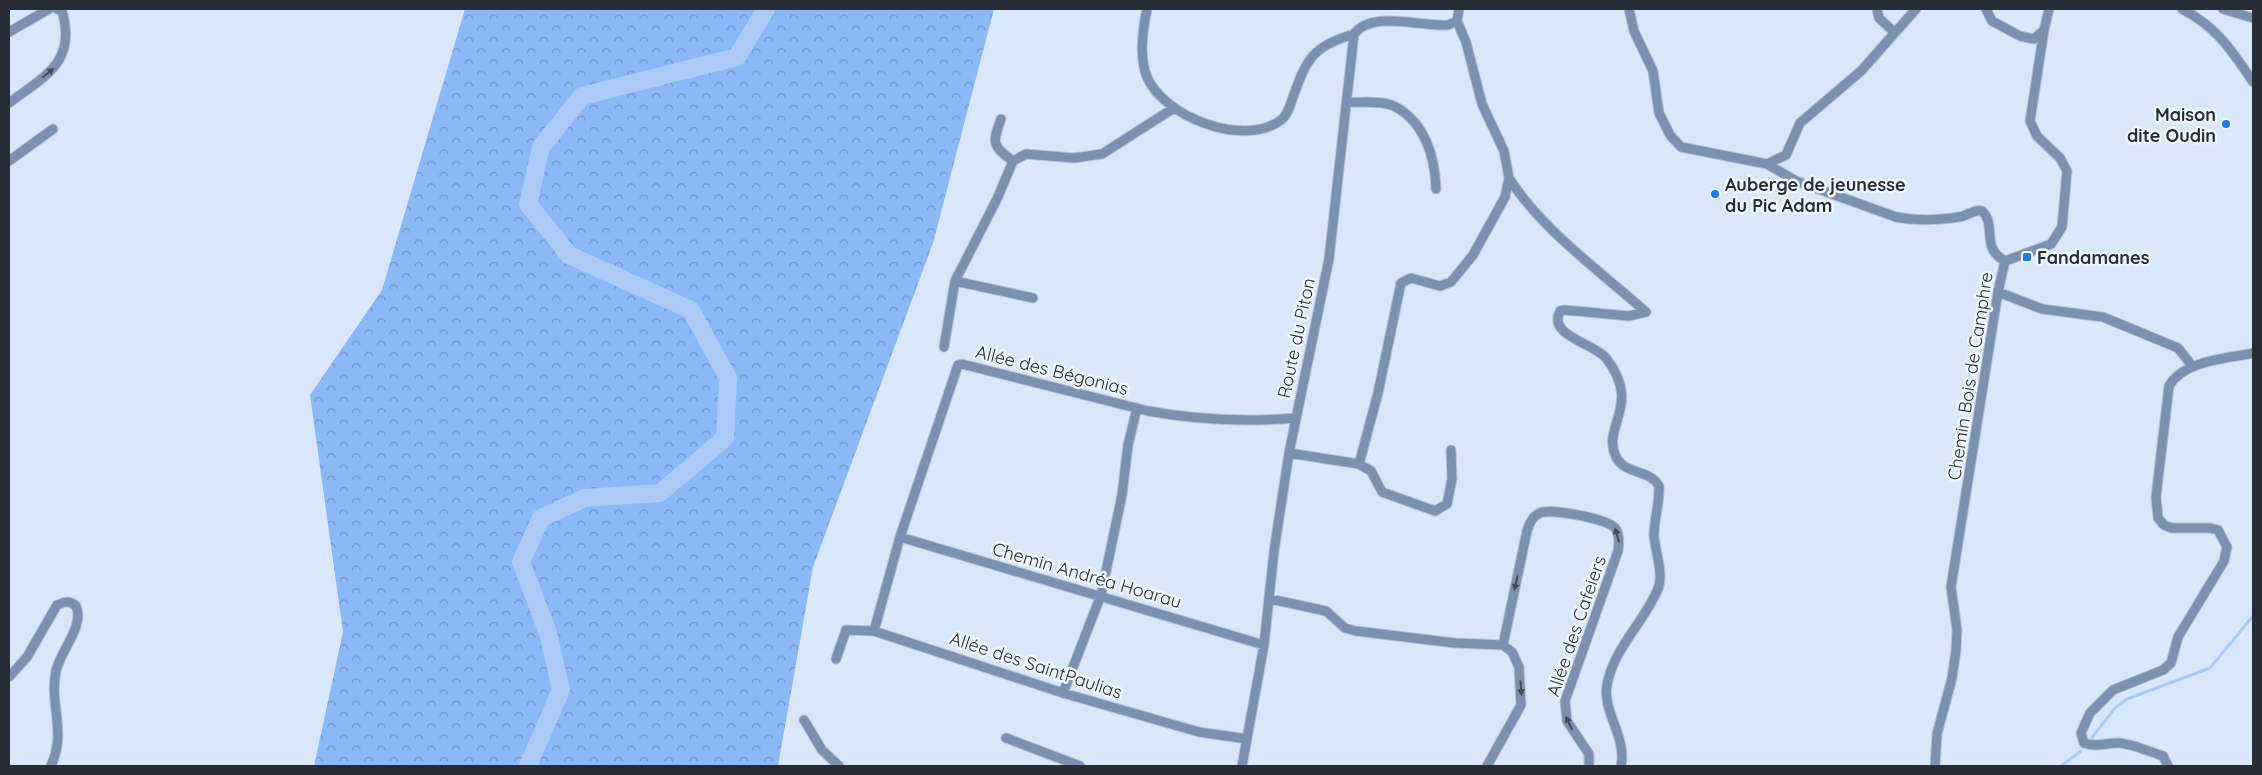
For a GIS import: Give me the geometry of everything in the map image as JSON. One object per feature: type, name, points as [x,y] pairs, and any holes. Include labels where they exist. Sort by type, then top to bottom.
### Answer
[{"type":"street","points":[[9,32],[48,9]]},
{"type":"street","points":[[9,103],[50,72],[60,60],[66,45],[67,28],[62,11],[57,9]]},
{"type":"street","points":[[1146,9],[1144,30],[1146,76],[1159,94],[1174,108],[1227,131],[1251,131],[1267,128],[1282,120],[1288,111],[1303,67],[1310,57],[1336,39],[1354,34],[1364,24],[1380,21],[1437,26],[1453,24],[1457,21]]},
{"type":"street","points":[[1459,9],[1457,21],[1466,42],[1482,104],[1504,151],[1509,178],[1522,199],[1543,220],[1646,312],[1629,316],[1565,310],[1560,311],[1558,315],[1559,325],[1563,331],[1602,354],[1620,380],[1622,407],[1613,449],[1617,458],[1628,469],[1654,479],[1659,486],[1654,528],[1659,572],[1658,588],[1625,644],[1607,685],[1607,699],[1619,732],[1622,754],[1621,766]]},
{"type":"street","points":[[1629,9],[1634,31],[1653,71],[1659,113],[1670,135],[1682,147],[1767,164],[1796,181],[1909,220],[1956,218],[1975,211],[1982,211],[1988,222],[1991,246],[1998,256],[2005,261]]},
{"type":"street","points":[[1877,9],[1879,18],[1894,32]]},
{"type":"street","points":[[1767,164],[1786,155],[1800,123],[1861,71],[1916,9]]},
{"type":"street","points":[[1986,9],[1992,21],[2020,36],[2034,39],[2044,30]]},
{"type":"street","name":"Chemin Bois de Camphre","points":[[1936,766],[1937,734],[1952,678],[1956,650],[1957,630],[1951,587],[1998,292],[2005,261],[2051,244],[2062,227],[2067,170],[2060,158],[2037,136],[2030,121],[2049,9]]},
{"type":"street","points":[[2182,9],[2203,20],[2228,44],[2253,82]]},
{"type":"street","points":[[2223,9],[2253,18]]},
{"type":"street","name":"Route du Piton","points":[[1242,766],[1264,645],[1274,552],[1295,418],[1329,259],[1354,34]]},
{"type":"street","points":[[1347,102],[1383,103],[1393,106],[1417,127],[1433,157],[1436,189]]},
{"type":"street","points":[[944,347],[955,281],[997,199],[1013,161],[1026,154],[1074,158],[1102,154],[1174,108]]},
{"type":"street","points":[[1000,119],[994,138],[995,144],[998,150],[1013,161]]},
{"type":"street","points":[[9,160],[53,129]]},
{"type":"street","points":[[1359,464],[1378,393],[1401,283],[1411,278],[1440,286],[1451,282],[1473,255],[1505,197],[1509,178]]},
{"type":"street","points":[[955,281],[1032,298]]},
{"type":"street","points":[[1998,292],[2042,309],[2103,317],[2178,348],[2193,367]]},
{"type":"street","points":[[2168,766],[2162,756],[2135,746],[2118,743],[2094,747],[2084,743],[2081,733],[2090,714],[2114,690],[2163,670],[2171,663],[2178,638],[2224,561],[2226,547],[2218,530],[2210,528],[2172,528],[2164,525],[2158,518],[2156,507],[2167,394],[2174,378],[2181,372],[2193,367],[2253,353]]},
{"type":"street","name":"Allée des Bégonias","points":[[874,631],[900,537],[958,365],[962,364],[1137,408],[1178,416],[1252,421],[1295,418]]},
{"type":"street","points":[[1064,693],[1101,595],[1122,495],[1128,445],[1137,408]]},
{"type":"street","points":[[1289,453],[1359,464],[1371,471],[1382,492],[1435,511],[1446,504],[1452,479],[1452,450]]},
{"type":"street","name":"Allée des Cafeiers","points":[[1486,766],[1521,705],[1519,667],[1512,652],[1503,645],[1527,531],[1533,518],[1538,513],[1550,511],[1602,521],[1614,527],[1618,532],[1618,551],[1565,701],[1567,721],[1589,754],[1588,766]]},
{"type":"street","name":"Chemin Andréa Hoarau","points":[[900,537],[1101,595],[1264,645]]},
{"type":"street","points":[[1270,599],[1326,612],[1345,628],[1356,631],[1455,643],[1503,645]]},
{"type":"street","points":[[9,677],[27,657],[57,605],[64,602],[72,602],[76,606],[77,620],[56,669],[54,686],[59,742],[51,766]]},
{"type":"street","name":"Allée des SaintPaulias","points":[[836,660],[846,630],[874,631],[1064,693],[1199,732],[1247,739]]},
{"type":"street","points":[[804,720],[822,750],[839,766]]},
{"type":"street","points":[[1006,738],[1080,766]]},
{"type":"green space","points":[[465,9],[994,9],[933,243],[813,567],[778,766],[314,766],[343,632],[310,395],[382,290]]},
{"type":"waterway","points":[[528,766],[561,690],[548,633],[521,562],[541,518],[585,498],[660,493],[725,438],[728,378],[691,310],[569,255],[528,204],[541,147],[582,96],[737,57],[766,9]]},
{"type":"waterway","points":[[2091,739],[2114,709],[2127,699],[2210,668],[2253,616]]},
{"type":"waterway","points":[[2061,766],[2081,751]]},
{"type":"place","name":"Maison dite Oudin","points":[[2226,124]]},
{"type":"place","name":"Auberge de jeunesse du Pic Adam","points":[[1715,194]]},
{"type":"place","name":"Fandamanes","points":[[2027,257]]}]
